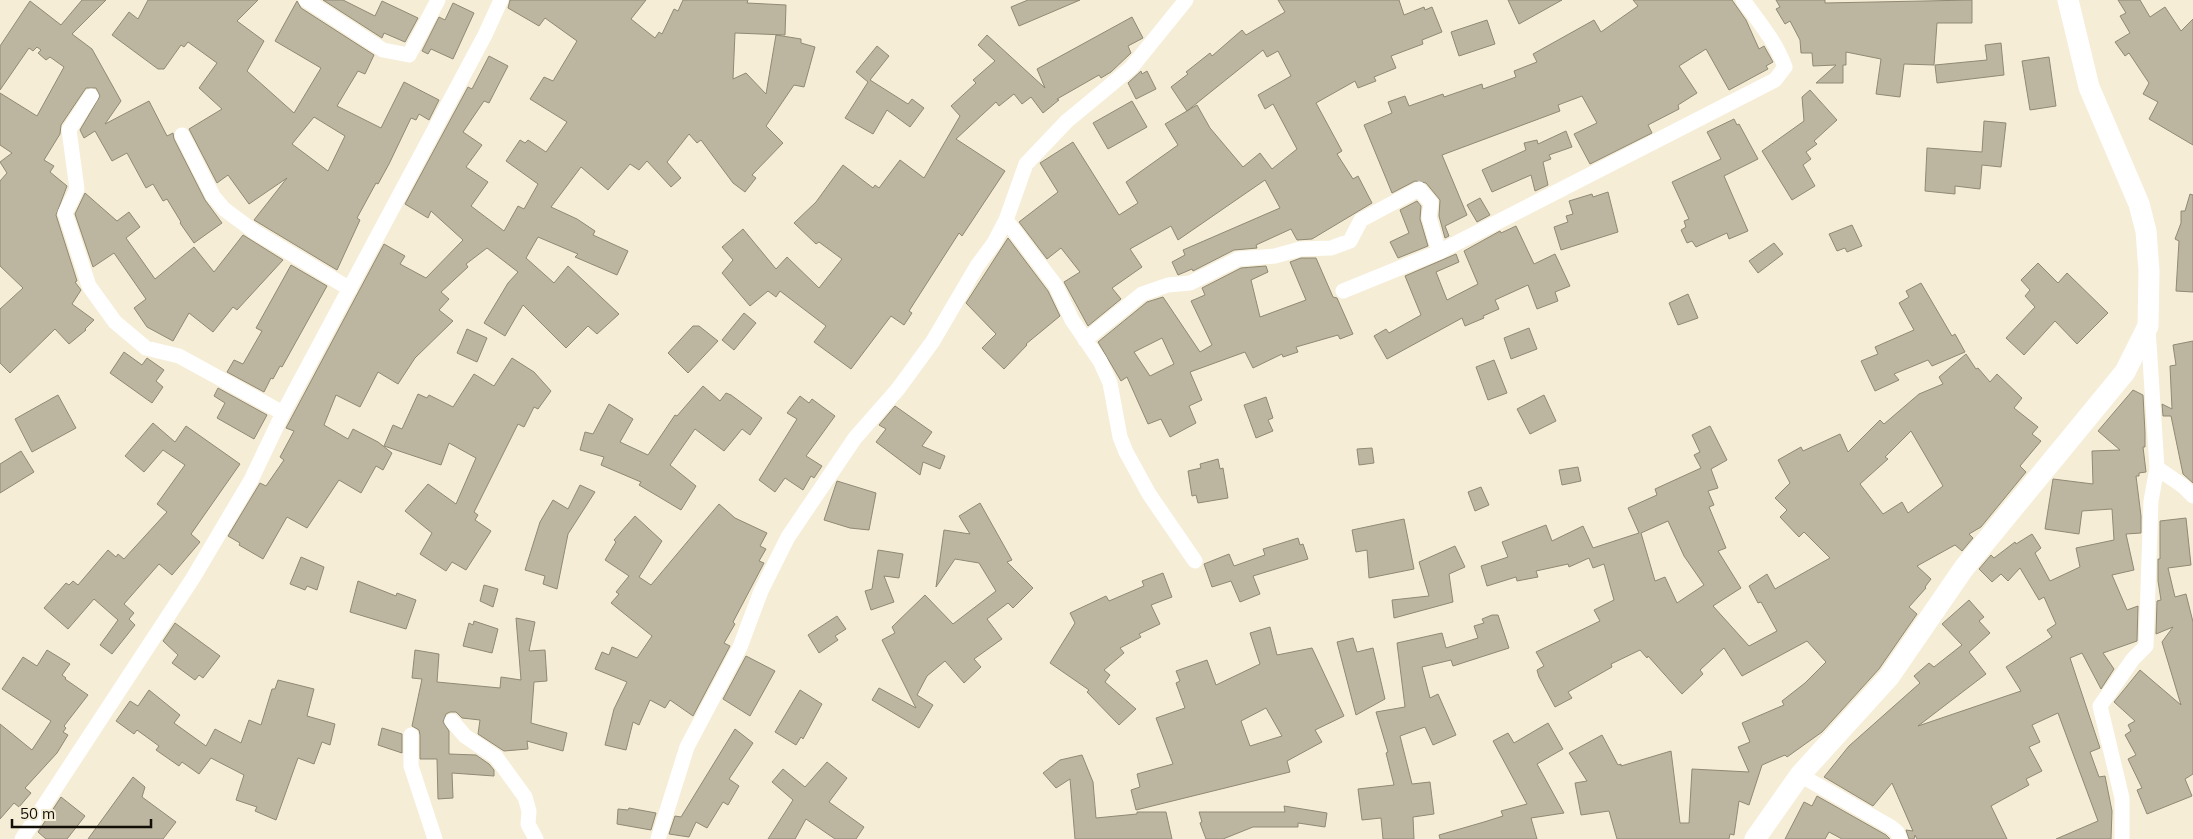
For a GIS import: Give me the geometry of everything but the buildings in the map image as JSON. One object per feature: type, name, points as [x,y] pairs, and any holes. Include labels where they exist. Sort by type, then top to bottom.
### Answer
[{"type":"main road","points":[[1755,839],[1800,775],[1889,677],[1964,568],[2125,372],[2148,326],[2149,271],[2146,231],[2139,204],[2089,87],[2068,0]]},
{"type":"street","points":[[306,0],[383,50],[409,55],[438,0]]},
{"type":"street","points":[[22,839],[66,776],[193,578],[251,480],[283,413],[485,34],[501,0]]},
{"type":"street","points":[[658,839],[687,747],[740,647],[762,591],[788,537],[855,438],[898,389],[932,341],[1006,220],[1026,164],[1067,122],[1131,68],[1186,0]]},
{"type":"street","points":[[1343,291],[1439,252],[1781,75],[1785,67],[1775,43],[1743,0]]},
{"type":"street","points":[[90,96],[69,130],[77,189],[65,213],[89,286],[115,322],[146,348],[179,356],[283,413]]},
{"type":"street","points":[[182,135],[214,196],[224,209],[255,232],[350,289]]},
{"type":"street","points":[[1084,340],[1142,294],[1168,285],[1190,283],[1238,259],[1275,256],[1300,248],[1331,248],[1350,241],[1361,220],[1419,189],[1431,203],[1429,217],[1439,252]]},
{"type":"street","points":[[1006,220],[1056,286],[1084,340],[1100,361],[1108,378],[1120,437],[1126,452],[1149,494],[1195,561]]},
{"type":"street","points":[[2122,839],[2122,798],[2100,706],[2133,659],[2146,646],[2151,501],[2157,468],[2148,326]]},
{"type":"street","points":[[2157,468],[2184,486],[2193,496]]},
{"type":"street","points":[[452,721],[469,739],[496,757],[525,797],[529,811],[528,824],[536,839]]},
{"type":"street","points":[[411,735],[411,766],[435,839]]},
{"type":"street","points":[[1800,775],[1891,827],[1897,832],[1900,839]]}]
